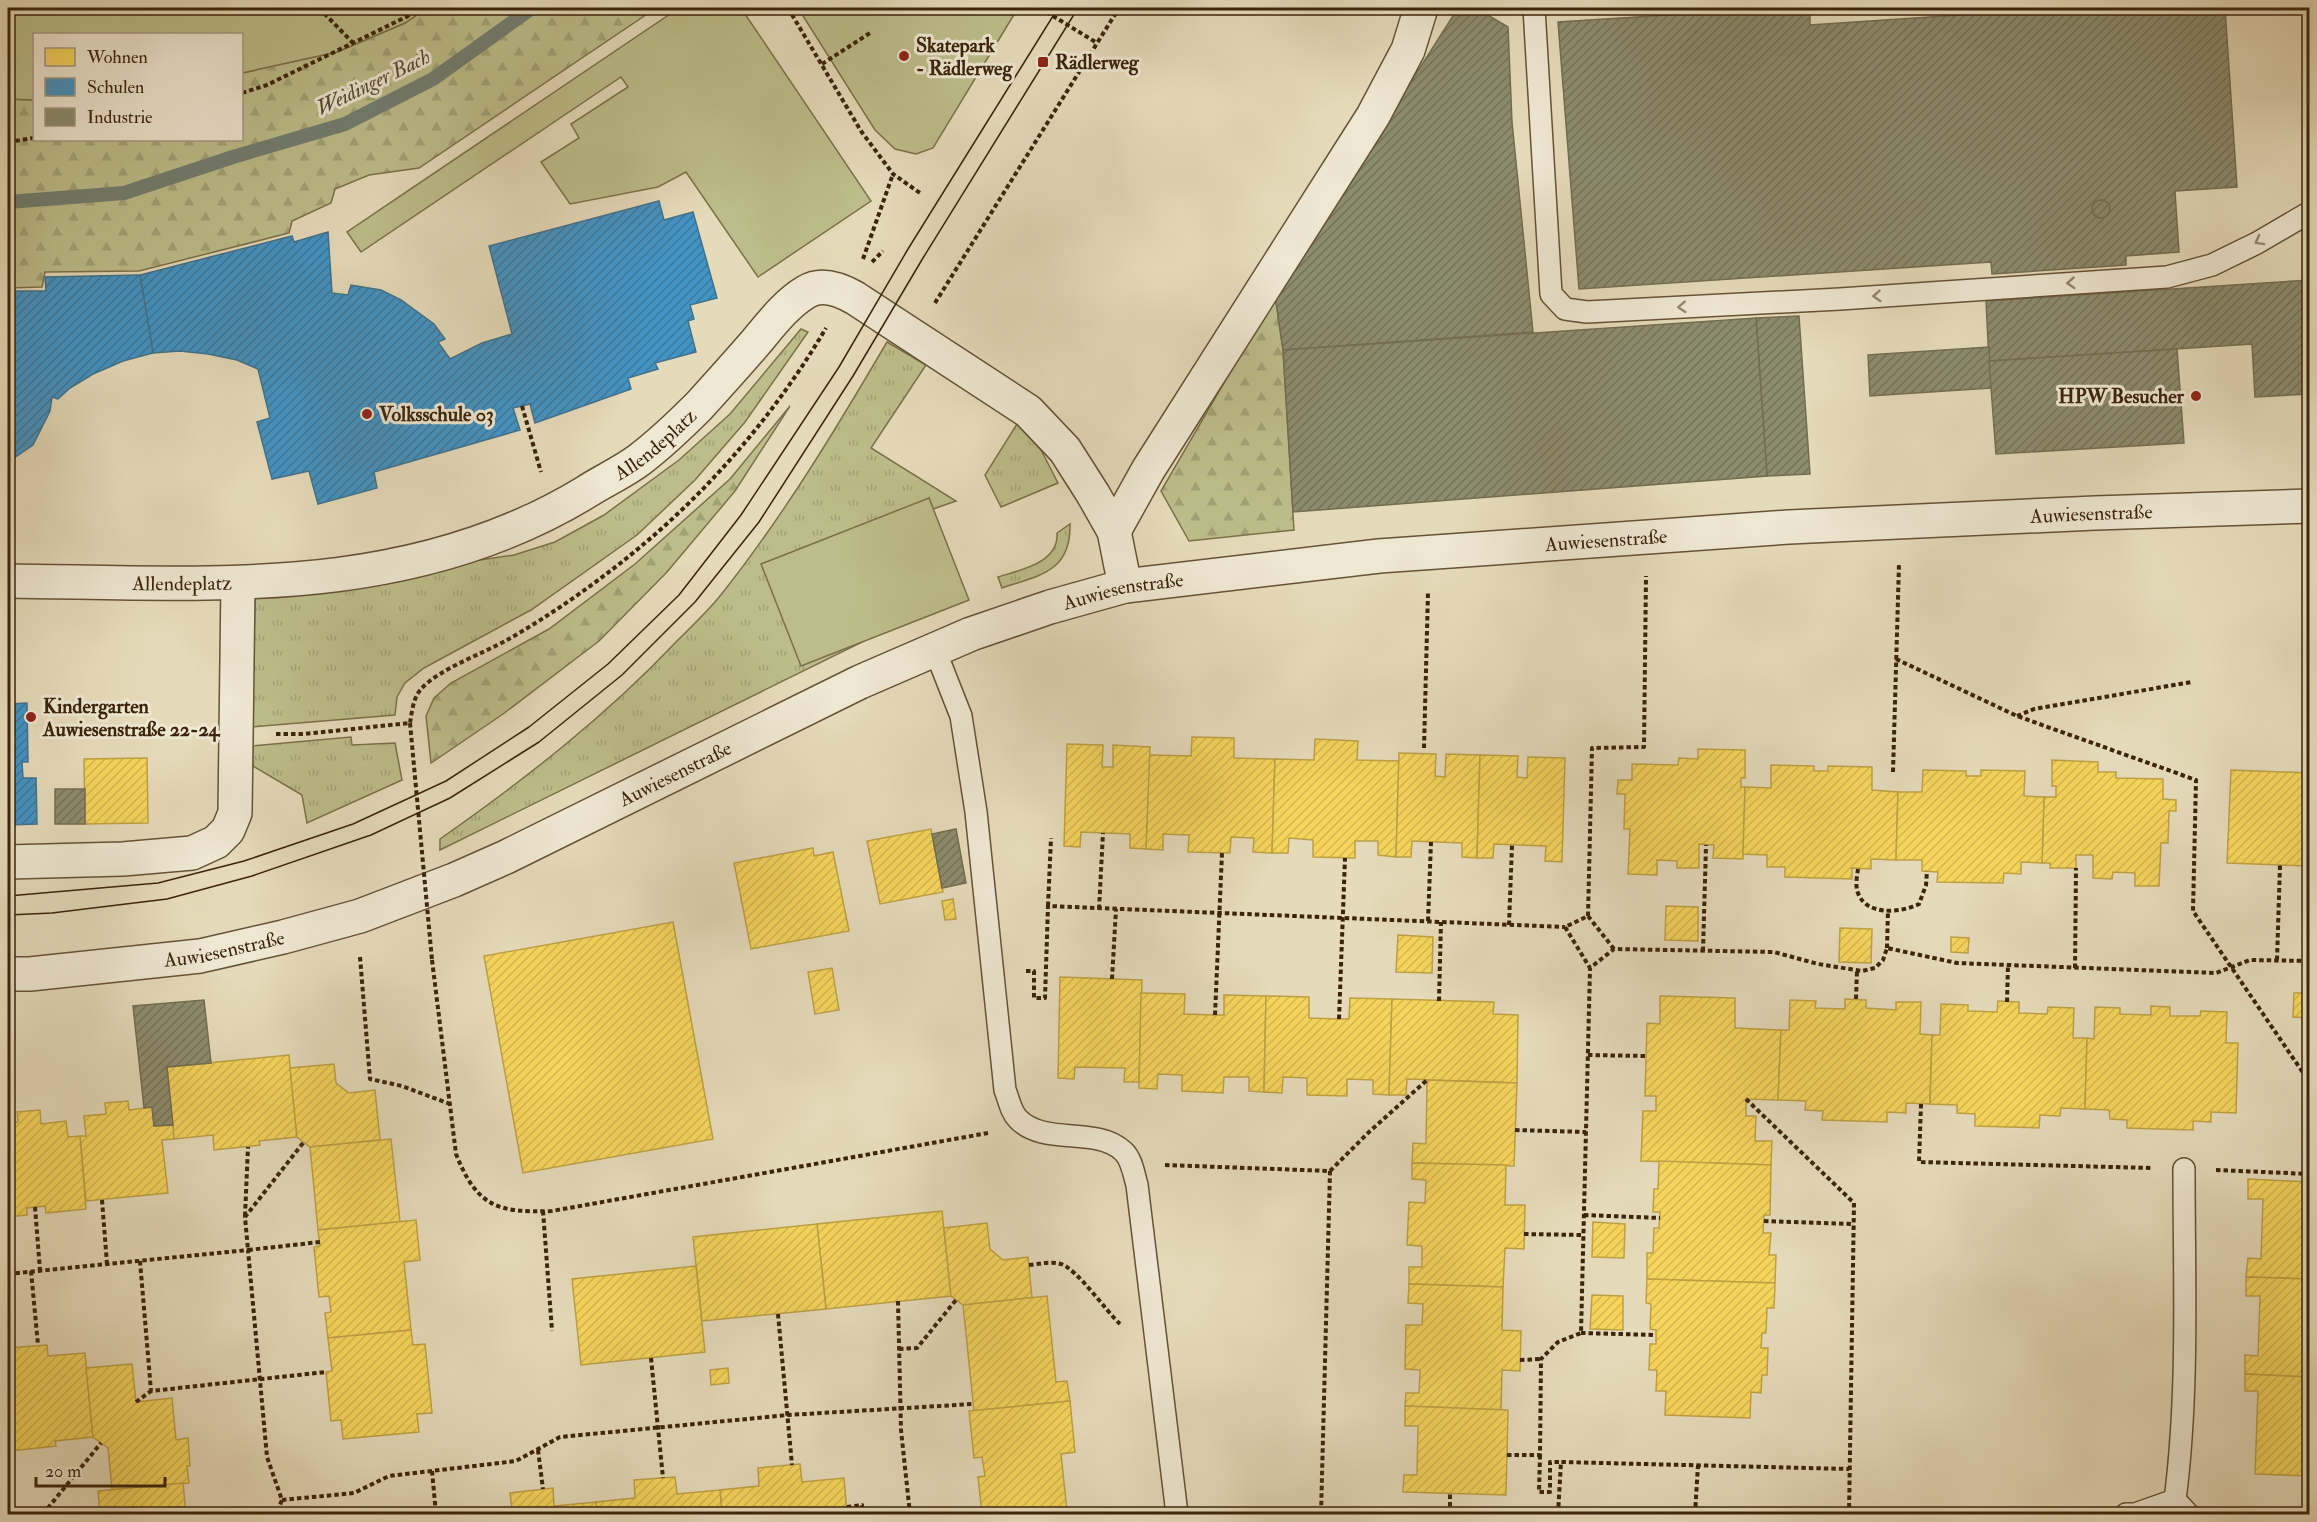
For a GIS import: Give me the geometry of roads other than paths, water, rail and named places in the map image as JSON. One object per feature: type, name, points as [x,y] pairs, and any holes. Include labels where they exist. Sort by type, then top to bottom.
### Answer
[{"type":"street","points":[[1114,531],[1148,470],[1373,116],[1408,50],[1421,8]]},
{"type":"street","name":"Allendeplatz","points":[[8,581],[238,583],[316,578],[385,568],[444,554],[515,528],[552,510],[639,460],[697,408],[787,306],[808,290],[826,287],[846,293],[1028,411],[1065,450],[1114,531],[1125,586]]},
{"type":"street","name":"Auwiesenstraße","points":[[8,974],[30,974],[200,957],[360,916],[454,880],[506,857],[860,682],[971,634],[1050,607],[1125,586],[1379,556],[1754,530],[2095,513],[2310,506]]},
{"type":"street","points":[[8,862],[123,859],[192,854],[216,843],[228,830],[235,813],[238,583]]},
{"type":"lane","points":[[1534,8],[1551,294],[1565,309],[1587,312],[1840,299],[2167,277],[2212,265],[2257,243],[2310,212]]},
{"type":"lane","points":[[935,650],[961,716],[976,812],[1005,1090],[1019,1121],[1033,1129],[1048,1133],[1100,1139],[1124,1151],[1131,1163],[1137,1185],[1177,1515]]},
{"type":"lane","points":[[2126,1515],[2182,1507],[2180,1460],[2183,1397],[2184,1169]]},
{"type":"waterway","name":"Weidinger Bach","points":[[8,202],[124,193],[233,157],[345,124],[433,79],[532,8]]},
{"type":"tram line","points":[[8,896],[158,883],[244,861],[353,824],[446,781],[529,727],[608,664],[679,595],[741,515],[839,367],[908,249],[1058,8]]},
{"type":"tram line","points":[[8,915],[52,913],[167,899],[252,876],[371,835],[450,798],[539,742],[622,675],[695,602],[759,522],[853,376],[923,258],[1078,8]]},
{"type":"place","name":"Skatepark - Rädlerweg","points":[[904,56]]},
{"type":"place","name":"Rädlerweg","points":[[1043,62]]},
{"type":"place","name":"HPW Besucher","points":[[2196,396]]},
{"type":"place","name":"Volksschule 03","points":[[367,414]]},
{"type":"place","name":"Kindergarten Auwiesenstraße 22-24","points":[[31,717]]}]
